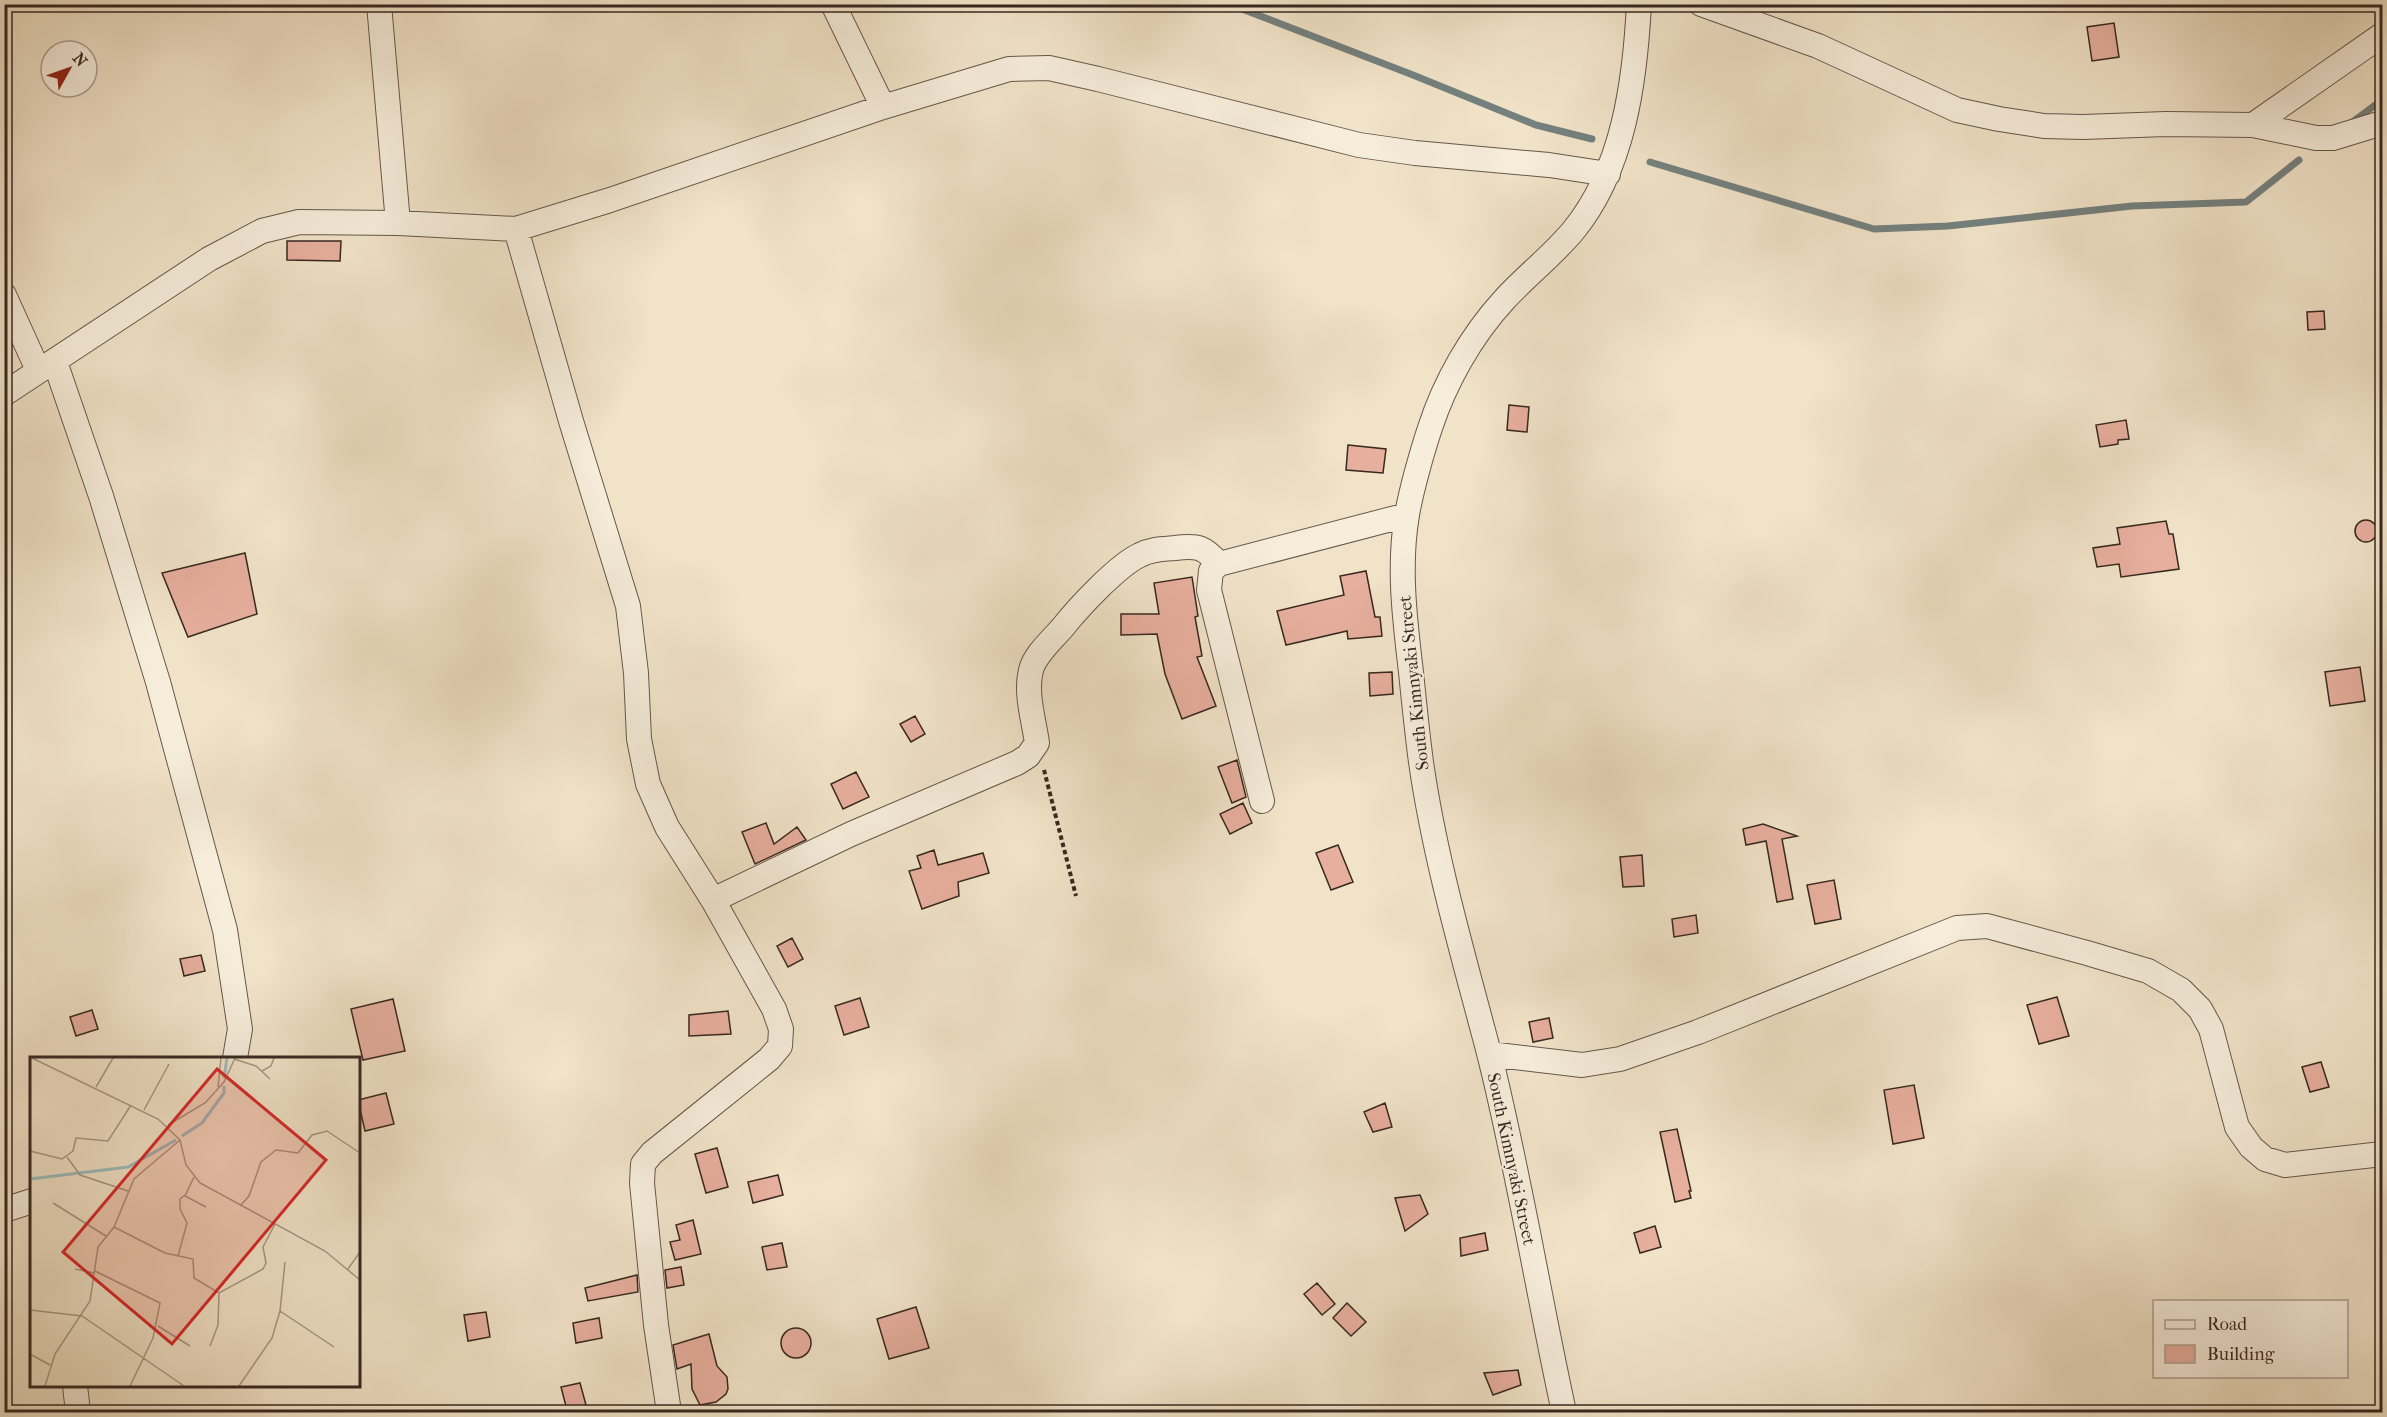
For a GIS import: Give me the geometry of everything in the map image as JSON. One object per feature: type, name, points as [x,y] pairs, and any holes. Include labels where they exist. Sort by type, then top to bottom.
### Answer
[{"type":"street","points":[[379,4],[398,223]]},
{"type":"street","points":[[832,4],[883,107]]},
{"type":"street","name":"South Kimnyaki Street","points":[[1564,1413],[1512,1154],[1453,915],[1421,764],[1404,603],[1404,559],[1407,515],[1430,429],[1452,375],[1475,337],[1503,300],[1574,230],[1608,174],[1623,126],[1629,95],[1638,39],[1639,4]]},
{"type":"street","points":[[1701,4],[1818,46],[1957,110],[1989,117],[2044,126],[2253,125],[2316,138],[2333,138],[2382,123]]},
{"type":"street","points":[[2253,125],[2382,35]]},
{"type":"street","points":[[4,394],[209,259],[262,231],[300,222],[398,223],[516,229],[610,200],[883,107],[1009,69],[1049,68],[1359,145],[1415,153],[1549,165],[1608,174]]},
{"type":"street","points":[[516,229],[571,421],[628,606],[636,673],[639,739],[648,784],[667,827],[713,900],[774,1009],[781,1029],[780,1046],[769,1059],[652,1153],[643,1164],[642,1183],[647,1245],[669,1413]]},
{"type":"street","points":[[4,295],[47,366],[101,496],[158,682],[225,930],[240,1029],[235,1057]]},
{"type":"street","points":[[1262,801],[1209,590],[1211,571],[1219,564],[1407,515]]},
{"type":"street","points":[[713,900],[851,834],[1017,763],[1028,756],[1037,743],[1029,686],[1031,668],[1077,610],[1124,566],[1139,555],[1154,550],[1193,546],[1203,548],[1219,564]]},
{"type":"street","points":[[1489,1054],[1582,1065],[1620,1059],[1698,1032],[1957,928],[1987,926],[2148,971],[2181,990],[2200,1009],[2211,1029],[2237,1127],[2251,1147],[2265,1159],[2285,1165],[2382,1154]]},
{"type":"street","points":[[4,1210],[30,1202]]},
{"type":"street","points":[[75,1387],[78,1413]]},
{"type":"path","points":[[1037,743],[1076,896]]},
{"type":"building","points":[[2114,23],[2119,57],[2092,61],[2087,27]]},
{"type":"building","points":[[287,241],[341,241],[340,261],[287,260]]},
{"type":"building","points":[[2324,311],[2325,329],[2308,330],[2307,312]]},
{"type":"building","points":[[1509,405],[1529,407],[1527,432],[1507,430]]},
{"type":"building","points":[[2126,420],[2129,439],[2118,440],[2118,444],[2100,447],[2096,425]]},
{"type":"building","points":[[1348,445],[1386,449],[1383,473],[1346,470]]},
{"type":"building","points":[[2366,520],[2374,523],[2377,531],[2374,539],[2366,542],[2358,539],[2355,531],[2358,523]]},
{"type":"building","points":[[2166,521],[2169,534],[2173,534],[2179,569],[2121,577],[2119,564],[2097,567],[2093,548],[2120,544],[2117,528]]},
{"type":"building","points":[[245,553],[257,614],[188,637],[162,573]]},
{"type":"building","points":[[1366,571],[1375,617],[1380,617],[1382,636],[1348,639],[1347,631],[1286,645],[1277,611],[1344,595],[1340,576]]},
{"type":"building","points":[[1192,577],[1198,616],[1195,617],[1202,656],[1197,657],[1216,706],[1182,719],[1165,674],[1157,634],[1121,635],[1121,614],[1159,614],[1154,583]]},
{"type":"building","points":[[2360,667],[2365,701],[2330,706],[2325,672]]},
{"type":"building","points":[[1392,672],[1393,694],[1370,696],[1369,673]]},
{"type":"building","points":[[915,716],[925,734],[911,742],[900,724]]},
{"type":"building","points":[[1237,760],[1246,797],[1232,803],[1218,767]]},
{"type":"building","points":[[856,772],[869,797],[843,809],[831,784]]},
{"type":"building","points":[[1243,803],[1252,823],[1230,834],[1220,814]]},
{"type":"building","points":[[766,823],[774,844],[797,827],[806,840],[755,864],[742,832]]},
{"type":"building","points":[[1763,824],[1797,836],[1782,839],[1793,899],[1777,902],[1766,841],[1746,845],[1743,829]]},
{"type":"building","points":[[1338,845],[1353,882],[1331,890],[1316,853]]},
{"type":"building","points":[[934,850],[938,865],[983,853],[989,873],[958,882],[959,896],[922,909],[909,871],[921,868],[917,856]]},
{"type":"building","points":[[1642,855],[1644,886],[1623,887],[1620,857]]},
{"type":"building","points":[[1834,880],[1841,919],[1815,924],[1807,885]]},
{"type":"building","points":[[1696,915],[1698,933],[1674,937],[1672,919]]},
{"type":"building","points":[[792,938],[803,959],[788,967],[777,946]]},
{"type":"building","points":[[201,955],[205,971],[184,976],[180,959]]},
{"type":"building","points":[[2057,997],[2069,1036],[2039,1044],[2027,1005]]},
{"type":"building","points":[[860,998],[869,1027],[844,1035],[835,1006]]},
{"type":"building","points":[[393,999],[405,1051],[363,1060],[351,1009]]},
{"type":"building","points":[[92,1010],[98,1029],[76,1036],[70,1017]]},
{"type":"building","points":[[728,1011],[731,1034],[689,1036],[689,1015]]},
{"type":"building","points":[[1549,1018],[1553,1038],[1533,1042],[1529,1022]]},
{"type":"building","points":[[2321,1062],[2329,1087],[2310,1092],[2302,1067]]},
{"type":"building","points":[[1914,1085],[1924,1138],[1893,1144],[1884,1090]]},
{"type":"building","points":[[386,1093],[394,1124],[365,1131],[360,1100]]},
{"type":"building","points":[[1385,1103],[1392,1127],[1373,1132],[1364,1112]]},
{"type":"building","points":[[1677,1129],[1691,1198],[1675,1202],[1660,1132]]},
{"type":"building","points":[[717,1148],[728,1187],[706,1193],[695,1154]]},
{"type":"building","points":[[778,1175],[783,1195],[753,1203],[748,1182]]},
{"type":"building","points":[[1420,1195],[1428,1214],[1405,1231],[1395,1198]]},
{"type":"building","points":[[693,1220],[701,1254],[675,1260],[670,1242],[680,1240],[676,1225]]},
{"type":"building","points":[[1655,1226],[1661,1247],[1640,1253],[1634,1233]]},
{"type":"building","points":[[1485,1233],[1488,1250],[1461,1256],[1460,1238]]},
{"type":"building","points":[[782,1243],[787,1267],[767,1270],[762,1247]]},
{"type":"building","points":[[681,1267],[684,1285],[667,1288],[665,1270]]},
{"type":"building","points":[[637,1275],[638,1292],[588,1301],[585,1288]]},
{"type":"building","points":[[1317,1283],[1335,1304],[1322,1315],[1304,1294]]},
{"type":"building","points":[[1347,1303],[1366,1322],[1351,1336],[1333,1318]]},
{"type":"building","points":[[916,1307],[929,1348],[889,1359],[877,1319]]},
{"type":"building","points":[[486,1312],[490,1337],[468,1341],[464,1315]]},
{"type":"building","points":[[599,1318],[602,1338],[576,1343],[573,1323]]},
{"type":"building","points":[[796,1328],[802,1329],[810,1337],[810,1349],[802,1357],[796,1358],[790,1357],[782,1349],[781,1343],[782,1337],[790,1329]]},
{"type":"building","points":[[709,1334],[717,1366],[727,1377],[728,1389],[726,1394],[716,1402],[700,1405],[692,1389],[691,1364],[677,1369],[673,1345]]},
{"type":"building","points":[[1518,1370],[1521,1385],[1493,1395],[1484,1373]]},
{"type":"building","points":[[580,1383],[586,1405],[567,1410],[561,1387]]},
{"type":"waterway","points":[[1229,4],[1536,125],[1592,139]]},
{"type":"waterway","points":[[2351,123],[2382,100]]},
{"type":"waterway","points":[[1650,162],[1874,229],[1948,226],[2132,206],[2246,202],[2299,160]]}]
